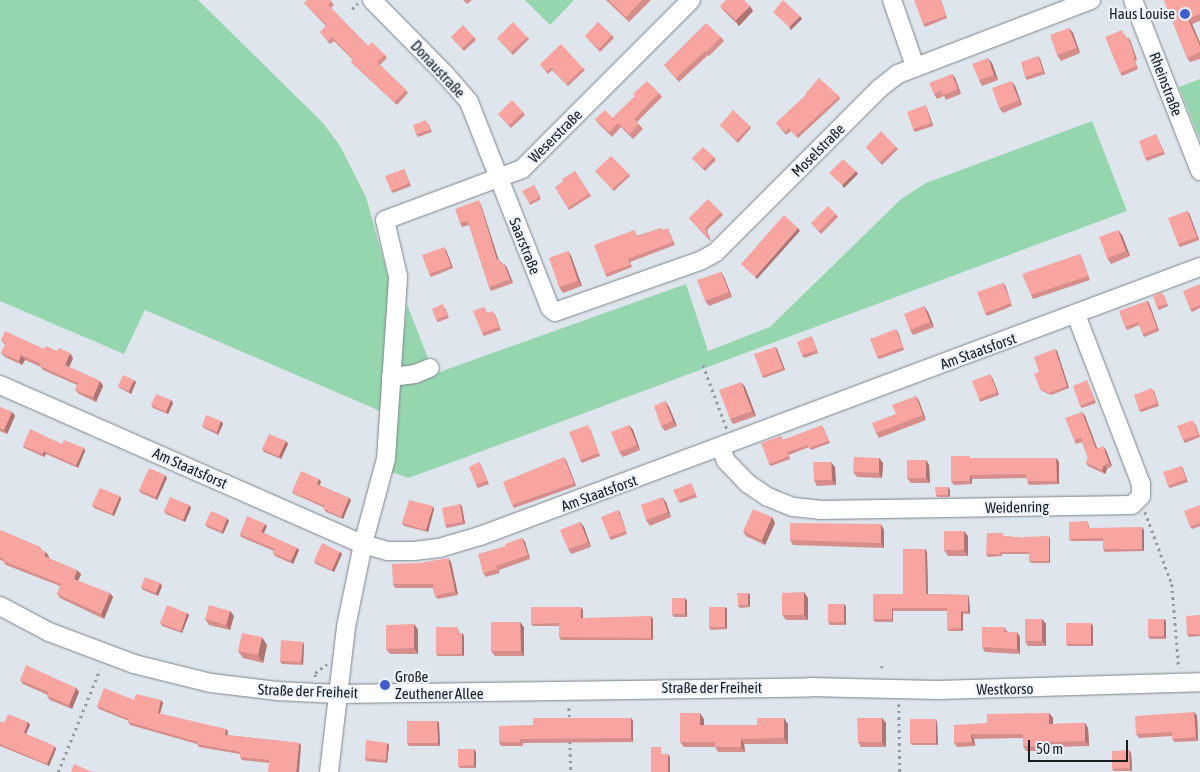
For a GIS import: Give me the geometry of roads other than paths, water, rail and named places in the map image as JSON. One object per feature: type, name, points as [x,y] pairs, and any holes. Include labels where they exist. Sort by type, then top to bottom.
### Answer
[{"type":"street","name":"Weserstraße","points":[[391,377],[398,276],[385,220],[522,169],[691,0]]},
{"type":"street","points":[[892,0],[915,66]]},
{"type":"street","name":"Moselstraße","points":[[555,312],[700,261],[716,252],[880,88],[898,74],[1091,0]]},
{"type":"street","name":"Rheinstraße","points":[[1133,0],[1199,170]]},
{"type":"street","name":"Donaustraße","points":[[365,1],[463,94],[476,120],[498,178]]},
{"type":"street","name":"Saarstraße","points":[[498,178],[550,308],[555,312]]},
{"type":"street","name":"Am Staatsforst","points":[[0,386],[363,544],[388,551],[439,548],[480,536],[726,446],[1200,267]]},
{"type":"street","name":"Weidenring","points":[[726,446],[726,461],[734,472],[768,497],[793,507],[820,510],[1132,505],[1141,496],[1141,484],[1076,315]]},
{"type":"street","points":[[329,772],[346,627],[363,544],[386,459],[391,377],[415,374],[430,368]]},
{"type":"street","name":"Straße der Freiheit","points":[[0,606],[64,638],[164,673],[259,690],[338,694],[810,687]]},
{"type":"street","name":"Westkorso","points":[[810,687],[968,689],[1200,682]]},
{"type":"place","name":"Haus Louise","points":[[1185,14]]},
{"type":"place","name":"Große Zeuthener Allee","points":[[385,685]]}]
